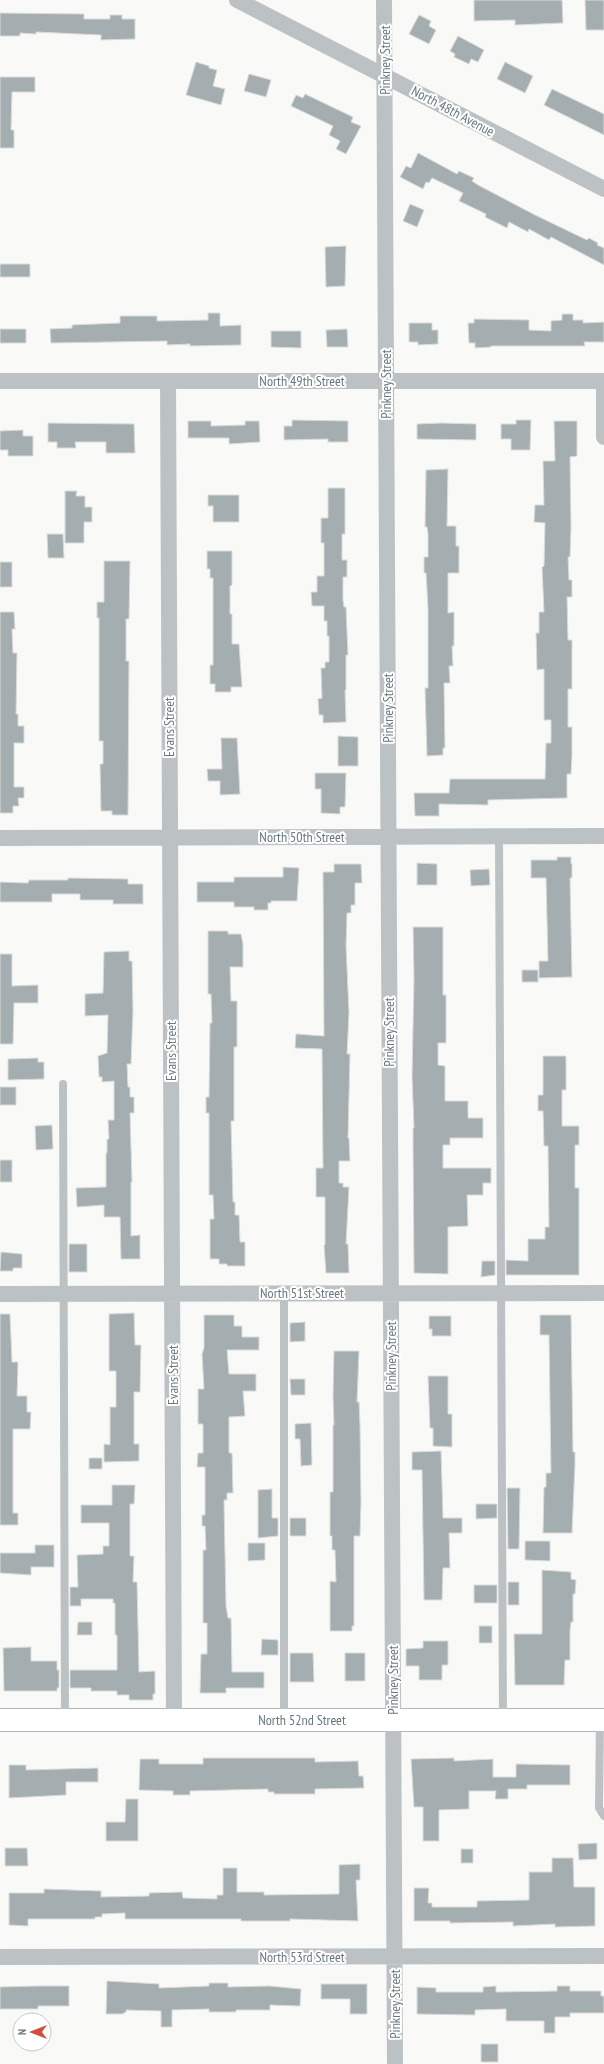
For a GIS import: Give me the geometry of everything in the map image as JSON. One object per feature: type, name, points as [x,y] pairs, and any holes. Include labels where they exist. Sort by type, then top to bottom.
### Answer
[{"type":"main road","name":"North 52nd Street","points":[[0,1720],[602,1720]]},
{"type":"street","name":"North 48th Avenue","points":[[237,0],[604,189]]},
{"type":"street","name":"Pinkney Street","points":[[384,0],[396,2064]]},
{"type":"street","name":"North 49th Street","points":[[0,381],[604,381]]},
{"type":"street","name":"Evans Street","points":[[168,381],[174,1720]]},
{"type":"street","points":[[604,381],[604,437]]},
{"type":"street","name":"North 50th Street","points":[[0,838],[604,836]]},
{"type":"street","name":"North 51st Street","points":[[0,1294],[604,1293]]},
{"type":"street","name":"North 53rd Street","points":[[0,1957],[604,1956]]},
{"type":"lane","points":[[499,836],[503,1720]]},
{"type":"lane","points":[[63,1084],[65,1720]]},
{"type":"lane","points":[[284,1293],[284,1720]]},
{"type":"lane","points":[[602,1720],[599,1808],[604,1816]]},
{"type":"building","points":[[474,0],[562,0],[563,23],[515,25],[515,20],[474,21]]},
{"type":"building","points":[[585,0],[604,0],[604,30],[586,30]]},
{"type":"building","points":[[0,13],[84,14],[84,19],[110,19],[110,15],[122,15],[122,19],[135,19],[135,39],[101,40],[101,35],[36,32],[36,34],[20,33],[20,36],[0,36]]},
{"type":"building","points":[[419,15],[431,21],[429,26],[436,30],[429,44],[409,34]]},
{"type":"building","points":[[458,36],[484,50],[478,62],[471,59],[469,64],[454,57],[455,54],[450,51]]},
{"type":"building","points":[[196,62],[217,70],[213,86],[225,89],[221,105],[186,95]]},
{"type":"building","points":[[505,62],[533,76],[525,93],[497,79]]},
{"type":"building","points":[[249,74],[271,80],[266,97],[244,91]]},
{"type":"building","points":[[0,77],[35,77],[35,92],[12,92],[11,130],[14,130],[14,148],[0,148]]},
{"type":"building","points":[[552,89],[604,114],[604,135],[544,105]]},
{"type":"building","points":[[305,94],[353,117],[351,122],[361,126],[346,154],[336,149],[340,141],[329,135],[333,126],[291,106],[296,95],[303,98]]},
{"type":"building","points":[[418,153],[457,174],[459,171],[474,178],[472,181],[478,185],[535,215],[587,240],[589,238],[598,243],[597,245],[604,248],[604,265],[551,237],[549,240],[529,229],[528,232],[509,222],[507,228],[485,217],[486,214],[459,201],[463,193],[432,178],[429,183],[426,182],[423,189],[400,177],[406,166],[411,168]]},
{"type":"building","points":[[410,204],[424,210],[417,227],[403,221]]},
{"type":"building","points":[[346,246],[345,286],[326,287],[325,247]]},
{"type":"building","points":[[0,264],[30,264],[30,277],[0,277]]},
{"type":"building","points":[[208,313],[220,313],[220,326],[241,325],[241,345],[167,345],[167,341],[51,343],[50,329],[72,328],[72,325],[120,323],[120,316],[157,316],[157,321],[208,320]]},
{"type":"building","points":[[562,314],[573,314],[573,320],[583,320],[583,323],[604,322],[604,342],[584,342],[585,346],[491,346],[475,348],[475,343],[469,343],[468,323],[474,323],[474,319],[529,320],[529,330],[551,331],[551,321],[562,320]]},
{"type":"building","points":[[409,323],[432,323],[432,330],[438,330],[438,344],[418,345],[418,342],[409,342]]},
{"type":"building","points":[[0,329],[26,329],[26,343],[0,343]]},
{"type":"building","points":[[347,329],[348,347],[327,347],[326,330]]},
{"type":"building","points":[[271,331],[301,331],[301,348],[271,347]]},
{"type":"building","points":[[292,420],[348,421],[348,442],[328,442],[328,439],[284,440],[284,426],[292,426]]},
{"type":"building","points":[[516,420],[531,420],[530,450],[511,450],[511,439],[501,439],[501,424],[516,424]]},
{"type":"building","points":[[188,421],[211,421],[211,426],[245,425],[245,421],[259,421],[260,442],[229,444],[229,438],[188,438]]},
{"type":"building","points":[[554,421],[577,421],[577,456],[570,457],[571,528],[570,557],[568,557],[569,580],[572,580],[572,597],[567,597],[568,640],[572,640],[572,689],[568,689],[568,727],[572,727],[572,755],[571,774],[567,774],[567,798],[488,800],[488,805],[439,804],[439,816],[415,816],[414,793],[449,793],[450,779],[545,779],[546,743],[551,743],[551,720],[544,720],[544,669],[537,670],[536,633],[539,633],[539,612],[544,612],[542,567],[544,566],[545,523],[534,522],[535,505],[544,505],[543,461],[555,461]]},
{"type":"building","points":[[48,423],[134,424],[135,453],[106,453],[106,442],[75,442],[76,448],[57,448],[57,442],[48,442]]},
{"type":"building","points":[[417,424],[476,424],[476,440],[417,439]]},
{"type":"building","points":[[23,430],[23,436],[33,436],[33,456],[8,456],[8,450],[0,450],[0,431]]},
{"type":"building","points":[[448,469],[447,526],[456,526],[456,546],[459,546],[459,573],[448,573],[448,613],[454,612],[454,646],[452,646],[453,666],[449,666],[450,683],[444,683],[445,748],[443,748],[443,755],[427,756],[425,688],[428,688],[428,608],[426,573],[424,573],[424,557],[428,557],[428,534],[427,527],[425,527],[426,470]]},
{"type":"building","points":[[328,488],[345,488],[345,534],[342,534],[342,560],[347,560],[347,577],[343,577],[343,600],[344,607],[346,607],[348,655],[346,655],[346,722],[323,723],[323,715],[319,715],[318,699],[322,698],[321,668],[325,668],[325,662],[329,662],[329,636],[327,636],[327,621],[324,621],[324,606],[312,606],[311,592],[317,592],[317,576],[324,576],[324,543],[321,543],[321,518],[328,518]]},
{"type":"building","points":[[65,491],[77,491],[76,496],[85,496],[85,507],[92,507],[92,522],[84,522],[84,543],[65,543]]},
{"type":"building","points":[[208,495],[239,495],[239,522],[213,522],[213,506],[208,506]]},
{"type":"building","points":[[47,534],[63,534],[64,558],[48,558]]},
{"type":"building","points":[[207,551],[232,551],[230,614],[232,614],[232,644],[239,644],[242,687],[231,687],[231,692],[215,692],[215,684],[210,684],[210,665],[213,665],[213,578],[210,578],[210,569],[207,569]]},
{"type":"building","points":[[104,561],[130,561],[129,619],[126,619],[126,661],[129,661],[128,815],[112,815],[112,811],[101,811],[100,764],[103,764],[103,741],[99,741],[99,618],[97,618],[97,602],[104,602]]},
{"type":"building","points":[[0,562],[12,562],[12,587],[0,587]]},
{"type":"building","points":[[0,612],[14,612],[15,629],[12,629],[13,653],[17,653],[16,714],[18,714],[18,726],[24,726],[24,743],[14,743],[14,787],[24,787],[24,798],[18,798],[19,806],[13,806],[13,813],[0,813]]},
{"type":"building","points":[[338,736],[358,737],[358,766],[338,766]]},
{"type":"building","points":[[221,738],[237,738],[240,794],[220,795],[220,781],[208,781],[207,769],[222,769]]},
{"type":"building","points":[[315,773],[346,773],[345,807],[340,807],[340,814],[321,813],[321,789],[315,789]]},
{"type":"building","points":[[557,857],[571,857],[572,864],[572,878],[570,878],[572,977],[539,978],[539,961],[548,961],[546,878],[531,878],[531,860],[557,860]]},
{"type":"building","points":[[417,863],[437,864],[437,885],[417,885]]},
{"type":"building","points":[[334,864],[361,864],[362,883],[355,883],[355,905],[351,905],[351,913],[347,913],[346,946],[349,1013],[347,1054],[350,1054],[348,1138],[350,1161],[339,1161],[339,1183],[343,1183],[343,1187],[349,1187],[346,1244],[348,1244],[349,1273],[326,1273],[324,1245],[325,1197],[316,1197],[316,1168],[323,1168],[322,1049],[295,1048],[296,1034],[324,1036],[323,872],[334,872]]},
{"type":"building","points":[[283,867],[299,868],[297,901],[271,901],[271,903],[268,903],[268,910],[254,910],[254,907],[234,907],[234,902],[197,902],[197,882],[234,882],[234,877],[283,877]]},
{"type":"building","points":[[489,869],[490,885],[471,886],[470,870]]},
{"type":"building","points":[[68,878],[128,879],[128,884],[143,884],[143,904],[113,904],[113,900],[80,900],[80,894],[52,894],[52,902],[0,902],[0,882],[28,883],[29,880],[68,880]]},
{"type":"building","points":[[413,927],[443,927],[443,995],[446,995],[446,1043],[438,1043],[438,1065],[445,1066],[445,1101],[468,1101],[468,1118],[483,1118],[483,1138],[450,1138],[450,1145],[443,1145],[443,1168],[491,1168],[491,1183],[483,1183],[483,1195],[467,1195],[468,1226],[448,1227],[448,1274],[414,1273],[414,1128],[412,1076],[414,978]]},
{"type":"building","points":[[208,931],[228,931],[228,934],[241,934],[243,944],[243,967],[230,967],[231,1001],[237,1001],[237,1047],[234,1047],[234,1121],[231,1121],[233,1202],[235,1202],[235,1215],[239,1215],[240,1242],[245,1242],[245,1266],[227,1266],[227,1264],[219,1264],[219,1259],[210,1259],[210,1219],[214,1219],[213,1195],[209,1195],[209,1113],[206,1113],[206,1097],[209,1097],[210,1023],[212,1023],[211,994],[208,994]]},
{"type":"building","points":[[129,951],[129,961],[132,961],[133,1011],[131,1064],[127,1064],[130,1097],[134,1097],[134,1113],[130,1113],[132,1182],[131,1236],[140,1235],[140,1259],[121,1259],[120,1217],[104,1217],[104,1205],[77,1207],[76,1188],[106,1187],[106,1153],[107,1139],[109,1139],[108,1120],[114,1120],[114,1081],[102,1082],[102,1077],[99,1077],[98,1056],[107,1053],[108,1015],[85,1016],[85,994],[103,993],[104,952]]},
{"type":"building","points":[[0,954],[12,954],[12,986],[38,985],[38,1003],[14,1003],[13,1044],[0,1044]]},
{"type":"building","points":[[522,970],[538,970],[538,982],[522,982]]},
{"type":"building","points":[[543,1056],[566,1056],[566,1090],[562,1090],[562,1126],[579,1126],[579,1145],[575,1145],[575,1188],[579,1188],[579,1275],[506,1275],[506,1260],[528,1261],[528,1239],[545,1239],[545,1227],[549,1227],[548,1146],[544,1146],[543,1111],[538,1111],[538,1095],[543,1095]]},
{"type":"building","points":[[38,1058],[38,1062],[44,1062],[44,1079],[8,1080],[8,1059]]},
{"type":"building","points":[[0,1087],[16,1087],[16,1105],[0,1105]]},
{"type":"building","points":[[52,1125],[53,1149],[36,1150],[35,1126]]},
{"type":"building","points":[[0,1160],[12,1160],[12,1182],[0,1182]]},
{"type":"building","points":[[69,1244],[87,1244],[87,1272],[69,1272]]},
{"type":"building","points":[[1,1252],[22,1254],[22,1268],[13,1268],[13,1271],[0,1271]]},
{"type":"building","points":[[482,1261],[495,1261],[495,1275],[481,1277]]},
{"type":"building","points":[[134,1313],[135,1345],[141,1345],[140,1392],[134,1392],[134,1444],[139,1444],[139,1461],[104,1462],[104,1444],[110,1445],[110,1407],[116,1407],[116,1371],[109,1371],[109,1314]]},
{"type":"building","points":[[0,1314],[10,1314],[12,1362],[18,1362],[17,1396],[27,1396],[27,1412],[31,1412],[30,1429],[13,1429],[13,1513],[18,1513],[18,1525],[0,1525]]},
{"type":"building","points":[[204,1315],[234,1315],[234,1326],[242,1326],[242,1337],[259,1337],[259,1350],[227,1350],[229,1374],[256,1374],[256,1391],[243,1391],[245,1416],[229,1417],[229,1453],[232,1453],[233,1493],[227,1493],[227,1500],[224,1500],[226,1606],[228,1618],[231,1618],[232,1672],[264,1672],[264,1688],[226,1688],[226,1693],[200,1693],[201,1654],[207,1654],[207,1623],[203,1623],[203,1550],[206,1550],[205,1526],[202,1526],[202,1515],[205,1515],[205,1467],[197,1467],[198,1453],[203,1453],[203,1424],[198,1424],[198,1389],[204,1389],[202,1354],[204,1348]]},
{"type":"building","points":[[540,1315],[571,1315],[573,1452],[575,1452],[572,1533],[543,1533],[544,1487],[546,1487],[546,1473],[551,1473],[549,1335],[540,1335]]},
{"type":"building","points":[[429,1316],[451,1316],[451,1336],[432,1336],[432,1329],[429,1329]]},
{"type":"building","points":[[305,1322],[305,1341],[290,1342],[290,1323]]},
{"type":"building","points":[[334,1351],[359,1351],[357,1402],[359,1402],[360,1425],[361,1503],[360,1536],[354,1536],[354,1626],[352,1626],[352,1631],[330,1631],[330,1581],[336,1582],[335,1550],[332,1550],[332,1536],[330,1536],[330,1492],[333,1492]]},
{"type":"building","points":[[428,1376],[448,1376],[448,1414],[452,1414],[452,1447],[433,1446],[433,1428],[430,1428]]},
{"type":"building","points":[[290,1379],[305,1379],[305,1395],[291,1395]]},
{"type":"building","points":[[311,1423],[312,1465],[301,1466],[300,1439],[295,1439],[295,1424]]},
{"type":"building","points":[[441,1451],[443,1518],[462,1518],[462,1533],[449,1533],[450,1568],[443,1568],[442,1600],[424,1600],[422,1470],[412,1470],[412,1452]]},
{"type":"building","points":[[89,1458],[102,1458],[102,1469],[89,1469]]},
{"type":"building","points":[[112,1485],[135,1485],[134,1504],[130,1504],[130,1556],[134,1556],[133,1582],[137,1582],[139,1672],[155,1671],[155,1694],[153,1694],[153,1700],[129,1700],[129,1695],[117,1695],[117,1691],[91,1691],[91,1688],[70,1688],[70,1670],[117,1670],[117,1635],[115,1635],[115,1603],[113,1603],[113,1599],[81,1599],[81,1606],[70,1606],[70,1587],[78,1587],[77,1555],[103,1554],[103,1546],[109,1546],[109,1523],[81,1523],[81,1505],[112,1505]]},
{"type":"building","points":[[507,1488],[520,1488],[519,1549],[508,1549]]},
{"type":"building","points":[[272,1489],[272,1518],[278,1518],[278,1536],[258,1538],[258,1490]]},
{"type":"building","points":[[476,1504],[497,1504],[497,1518],[476,1519]]},
{"type":"building","points":[[290,1518],[306,1518],[306,1536],[290,1536]]},
{"type":"building","points":[[525,1541],[550,1541],[550,1561],[525,1560]]},
{"type":"building","points":[[248,1543],[265,1543],[265,1560],[248,1561]]},
{"type":"building","points":[[35,1545],[54,1545],[54,1567],[31,1567],[31,1575],[0,1573],[0,1553],[35,1553]]},
{"type":"building","points":[[542,1570],[571,1572],[571,1579],[576,1580],[575,1594],[573,1594],[573,1622],[571,1622],[570,1630],[570,1660],[565,1660],[564,1685],[515,1685],[514,1634],[542,1634]]},
{"type":"building","points":[[508,1582],[519,1582],[519,1605],[508,1605]]},
{"type":"building","points":[[474,1585],[497,1585],[497,1603],[474,1603]]},
{"type":"building","points":[[78,1622],[92,1622],[92,1635],[77,1635]]},
{"type":"building","points":[[479,1626],[492,1626],[492,1643],[479,1643]]},
{"type":"building","points":[[262,1639],[278,1640],[278,1655],[261,1655]]},
{"type":"building","points":[[423,1641],[448,1641],[448,1665],[442,1665],[442,1680],[419,1680],[419,1666],[406,1666],[406,1649],[423,1648]]},
{"type":"building","points":[[31,1647],[31,1661],[57,1661],[57,1670],[59,1670],[59,1688],[57,1688],[57,1691],[4,1691],[3,1648]]},
{"type":"building","points":[[290,1653],[313,1653],[314,1682],[290,1682]]},
{"type":"building","points":[[345,1653],[365,1653],[365,1681],[345,1681]]},
{"type":"building","points":[[203,1758],[315,1758],[315,1762],[358,1761],[359,1776],[363,1776],[364,1788],[315,1789],[315,1794],[274,1794],[274,1792],[268,1792],[268,1789],[190,1791],[190,1795],[173,1795],[173,1791],[139,1790],[140,1759],[159,1759],[159,1764],[203,1764]]},
{"type":"building","points":[[454,1758],[454,1761],[493,1759],[493,1777],[516,1777],[516,1764],[570,1765],[570,1785],[527,1785],[527,1789],[508,1789],[508,1799],[495,1799],[496,1791],[469,1791],[469,1809],[439,1810],[439,1841],[423,1841],[423,1807],[414,1807],[411,1759]]},
{"type":"building","points":[[9,1765],[26,1765],[26,1770],[98,1768],[98,1782],[66,1782],[66,1795],[9,1798]]},
{"type":"building","points":[[126,1799],[138,1799],[138,1841],[106,1841],[106,1822],[125,1822]]},
{"type":"building","points":[[597,1843],[597,1859],[579,1860],[578,1844]]},
{"type":"building","points":[[5,1848],[27,1848],[28,1866],[5,1866]]},
{"type":"building","points":[[461,1849],[473,1849],[473,1863],[461,1863]]},
{"type":"building","points":[[552,1858],[573,1858],[574,1887],[595,1887],[595,1926],[555,1927],[555,1924],[513,1926],[513,1922],[450,1923],[450,1921],[414,1921],[414,1888],[429,1888],[428,1903],[432,1903],[432,1907],[477,1907],[477,1901],[529,1900],[529,1872],[552,1872]]},
{"type":"building","points":[[360,1864],[360,1880],[356,1880],[358,1921],[290,1919],[290,1921],[241,1921],[241,1919],[125,1919],[125,1913],[102,1914],[102,1917],[95,1917],[95,1919],[28,1919],[28,1926],[9,1925],[9,1893],[44,1893],[44,1889],[101,1891],[101,1897],[149,1896],[149,1893],[182,1892],[183,1898],[217,1899],[217,1895],[223,1895],[223,1868],[237,1868],[237,1892],[264,1892],[264,1895],[339,1894],[339,1865]]},
{"type":"building","points":[[107,1981],[159,1984],[159,1988],[209,1986],[209,1983],[228,1983],[228,1987],[269,1986],[301,1989],[300,2006],[270,2005],[270,2010],[236,2010],[236,2012],[209,2012],[209,2009],[172,2010],[172,2027],[161,2027],[161,2011],[126,2010],[126,2012],[122,2014],[106,2014]]},
{"type":"building","points":[[321,1984],[367,1984],[367,2014],[350,2014],[350,1999],[321,1999]]},
{"type":"building","points":[[69,1986],[69,2006],[38,2006],[38,2009],[0,2009],[0,1987]]},
{"type":"building","points":[[496,1986],[496,1992],[557,1991],[557,1986],[570,1986],[570,1991],[601,1991],[601,1996],[604,1996],[604,2013],[570,2013],[570,2017],[555,2017],[555,2033],[544,2033],[544,2021],[506,2021],[506,2009],[475,2010],[475,2015],[417,2014],[417,1987],[436,1988],[436,1992],[483,1992],[483,1987]]},
{"type":"building","points":[[481,2044],[498,2044],[498,2062],[481,2062]]}]
